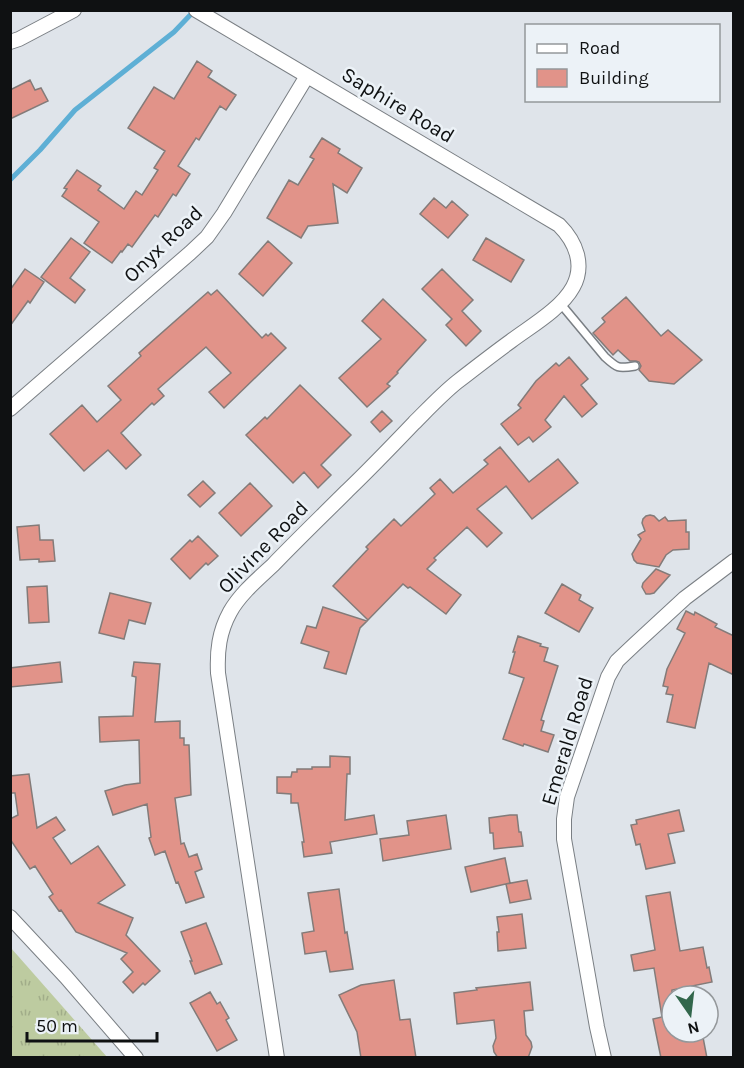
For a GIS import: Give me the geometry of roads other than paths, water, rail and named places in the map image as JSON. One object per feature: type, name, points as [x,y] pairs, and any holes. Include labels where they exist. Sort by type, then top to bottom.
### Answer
[{"type":"street","points":[[10,42],[75,10]]},
{"type":"street","name":"Saphire Road","points":[[201,13],[559,225],[573,242]]},
{"type":"street","name":"Onyx Road","points":[[10,409],[207,237],[224,213],[307,75]]},
{"type":"street","name":"Olivine Road","points":[[277,1058],[218,673],[217,651],[221,631],[231,610],[248,589],[430,407],[454,384],[560,303],[574,285],[577,275],[577,253],[573,242]]},
{"type":"street","name":"Emerald Road","points":[[604,1058],[564,839],[567,797],[608,677],[617,661],[686,598],[734,561]]},
{"type":"street","points":[[10,917],[136,1058]]},
{"type":"lane","points":[[560,303],[613,364],[621,368],[635,366]]},
{"type":"waterway","points":[[10,180],[75,110],[174,32],[195,10]]}]
